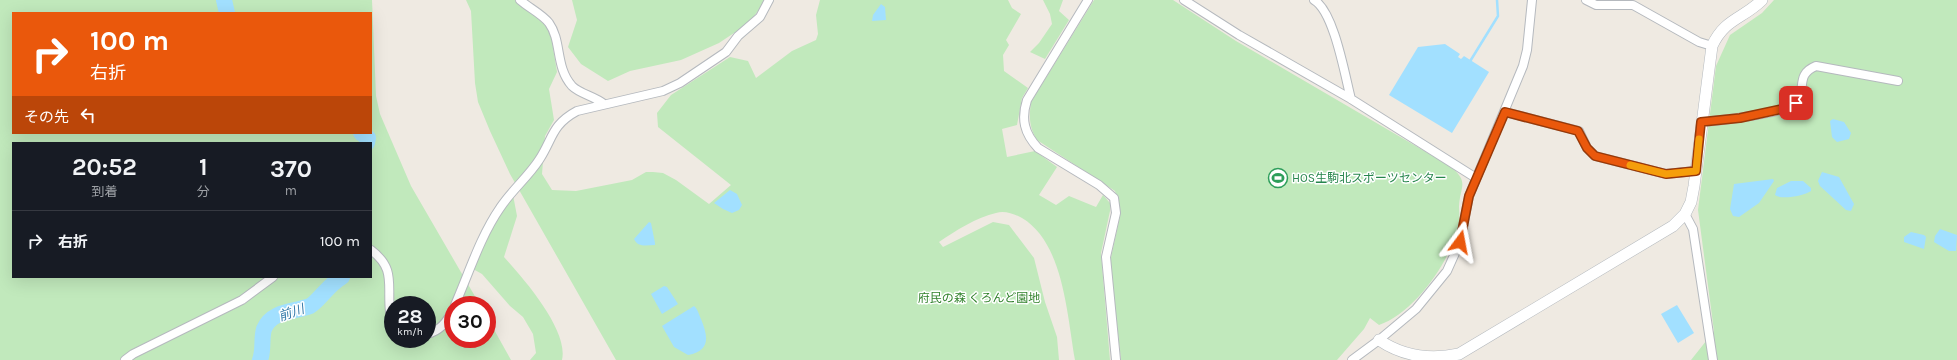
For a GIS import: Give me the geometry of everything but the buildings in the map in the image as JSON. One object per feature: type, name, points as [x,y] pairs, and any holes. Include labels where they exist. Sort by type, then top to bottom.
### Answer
[{"type":"street","points":[[520,0],[549,24],[554,35],[561,66],[569,82],[578,91],[596,97],[604,104]]},
{"type":"street","points":[[459,296],[493,219],[516,187],[538,162],[556,127],[565,117],[577,111],[663,91],[680,83],[726,52],[738,36],[760,17],[769,0]]},
{"type":"street","points":[[1088,0],[1027,100],[1024,109],[1024,127],[1031,140],[1038,148],[1099,185],[1114,198],[1116,213],[1106,257],[1116,360]]},
{"type":"street","points":[[1184,0],[1239,35],[1351,99],[1476,178]]},
{"type":"street","points":[[1352,360],[1416,309],[1447,271],[1460,242],[1469,196],[1523,66],[1527,50],[1532,0]]},
{"type":"street","points":[[1586,0],[1596,5],[1633,6],[1699,42],[1712,46]]},
{"type":"street","points":[[1379,340],[1402,354],[1424,360],[1446,360],[1488,338],[1623,258],[1673,226],[1685,214],[1691,202],[1712,46],[1717,34],[1729,22],[1757,6],[1762,0]]},
{"type":"street","points":[[1317,1],[1333,30],[1351,99]]},
{"type":"street","points":[[1701,122],[1740,118],[1791,107],[1800,96],[1803,76],[1808,69],[1816,66],[1898,81]]},
{"type":"street","points":[[1505,112],[1578,131],[1587,148],[1595,156],[1666,174],[1696,171]]},
{"type":"street","points":[[1685,214],[1692,229],[1713,360]]},
{"type":"street","points":[[372,251],[380,257],[388,268],[389,296]]},
{"type":"street","points":[[125,360],[133,354],[242,300],[272,278]]},
{"type":"street","points":[[436,330],[441,328],[444,324]]},
{"type":"green space","points":[[0,0],[372,0],[376,96],[380,114],[411,186],[475,296],[444,296],[444,348],[496,348],[496,333],[511,360],[0,360]]},
{"type":"green space","name":"府民の森 くろんど園地","points":[[466,0],[516,0],[526,10],[544,21],[551,35],[557,72],[549,89],[554,120],[545,136],[542,174],[552,190],[576,191],[632,180],[646,172],[653,172],[663,173],[676,180],[709,204],[731,185],[658,127],[657,113],[671,95],[730,57],[748,61],[756,78],[792,51],[816,40],[818,34],[816,15],[820,0],[1008,0],[1012,8],[1021,14],[1006,40],[1009,45],[1003,55],[1004,71],[1028,88],[1022,98],[1017,125],[1002,129],[1007,157],[1035,151],[1057,167],[1039,195],[1056,205],[1069,196],[1096,207],[1103,195],[1110,203],[1110,211],[1101,253],[1110,360],[1075,360],[1066,302],[1055,262],[1047,245],[1036,229],[1022,218],[1006,212],[999,212],[974,221],[939,242],[943,247],[993,222],[1009,225],[1034,258],[1045,302],[1057,337],[1059,360],[616,360],[510,174],[490,131],[478,102],[475,83],[471,11]]},
{"type":"green space","points":[[572,0],[766,0],[749,23],[719,43],[681,60],[630,71],[608,81],[581,64],[568,47],[577,20]]},
{"type":"green space","points":[[1043,0],[1063,0],[1059,11],[1069,20],[1045,59],[1030,52],[1039,43],[1052,24],[1050,14]]},
{"type":"green space","name":"HOS生駒北スポーツセンター","points":[[1094,0],[1173,0],[1236,41],[1450,166],[1460,176],[1462,181],[1459,222],[1449,252],[1441,267],[1419,297],[1393,319],[1379,325],[1370,318],[1364,329],[1337,360],[1121,360],[1110,262],[1120,216],[1115,191],[1037,140],[1032,131],[1030,122],[1031,102]]},
{"type":"green space","points":[[1774,0],[1957,0],[1957,360],[1691,360],[1714,331],[1698,210],[1716,66],[1730,35],[1762,13]]},
{"type":"green space","points":[[513,195],[517,216],[504,257],[533,291],[552,320],[559,334],[562,348],[562,360],[530,360],[536,353],[533,334],[523,317],[510,306],[482,274],[473,269],[496,219]]},
{"type":"water","points":[[881,4],[885,7],[886,20],[872,21],[873,15]]},
{"type":"water","points":[[1445,44],[1460,54],[1458,57],[1461,59],[1464,56],[1489,72],[1452,133],[1389,95],[1418,47]]},
{"type":"water","points":[[1833,119],[1844,122],[1851,133],[1849,139],[1837,142],[1832,137],[1830,121]]},
{"type":"water","points":[[1822,172],[1839,177],[1854,204],[1851,211],[1846,210],[1820,186],[1818,181]]},
{"type":"water","points":[[1773,179],[1774,181],[1759,203],[1739,217],[1733,216],[1730,209],[1734,184]]},
{"type":"water","points":[[1791,181],[1803,181],[1811,188],[1811,191],[1793,197],[1782,197],[1775,195],[1777,188]]},
{"type":"water","points":[[730,190],[737,194],[742,205],[739,210],[732,213],[714,203]]},
{"type":"water","points":[[649,222],[651,223],[655,245],[640,245],[634,239]]},
{"type":"water","points":[[1940,229],[1957,235],[1956,251],[1949,251],[1934,242],[1935,236]]},
{"type":"water","points":[[1911,232],[1924,235],[1926,237],[1924,249],[1904,242],[1904,237]]},
{"type":"water","points":[[664,286],[667,287],[678,304],[662,314],[651,294]]},
{"type":"water","points":[[1677,305],[1694,333],[1678,343],[1661,314]]},
{"type":"water","points":[[694,306],[705,331],[706,342],[701,350],[688,355],[674,347],[662,326]]},
{"type":"waterway","name":"前川","points":[[224,0],[227,12]]},
{"type":"waterway","points":[[1469,63],[1498,16],[1497,0]]},
{"type":"waterway","name":"前川","points":[[362,134],[368,138],[367,142]]},
{"type":"waterway","name":"前川","points":[[260,360],[264,329],[272,318],[310,306],[340,278]]},
{"type":"slow traffic","points":[[1630,165],[1666,174],[1696,171],[1699,139]]},
{"type":"place","name":"HOS生駒北スポーツセンター","points":[[1278,178]]},
{"type":"route","points":[[1460,242],[1469,196],[1505,112],[1578,131],[1583,137],[1587,148],[1595,156],[1666,174],[1696,171],[1701,122],[1740,118],[1791,107],[1796,103]]}]
